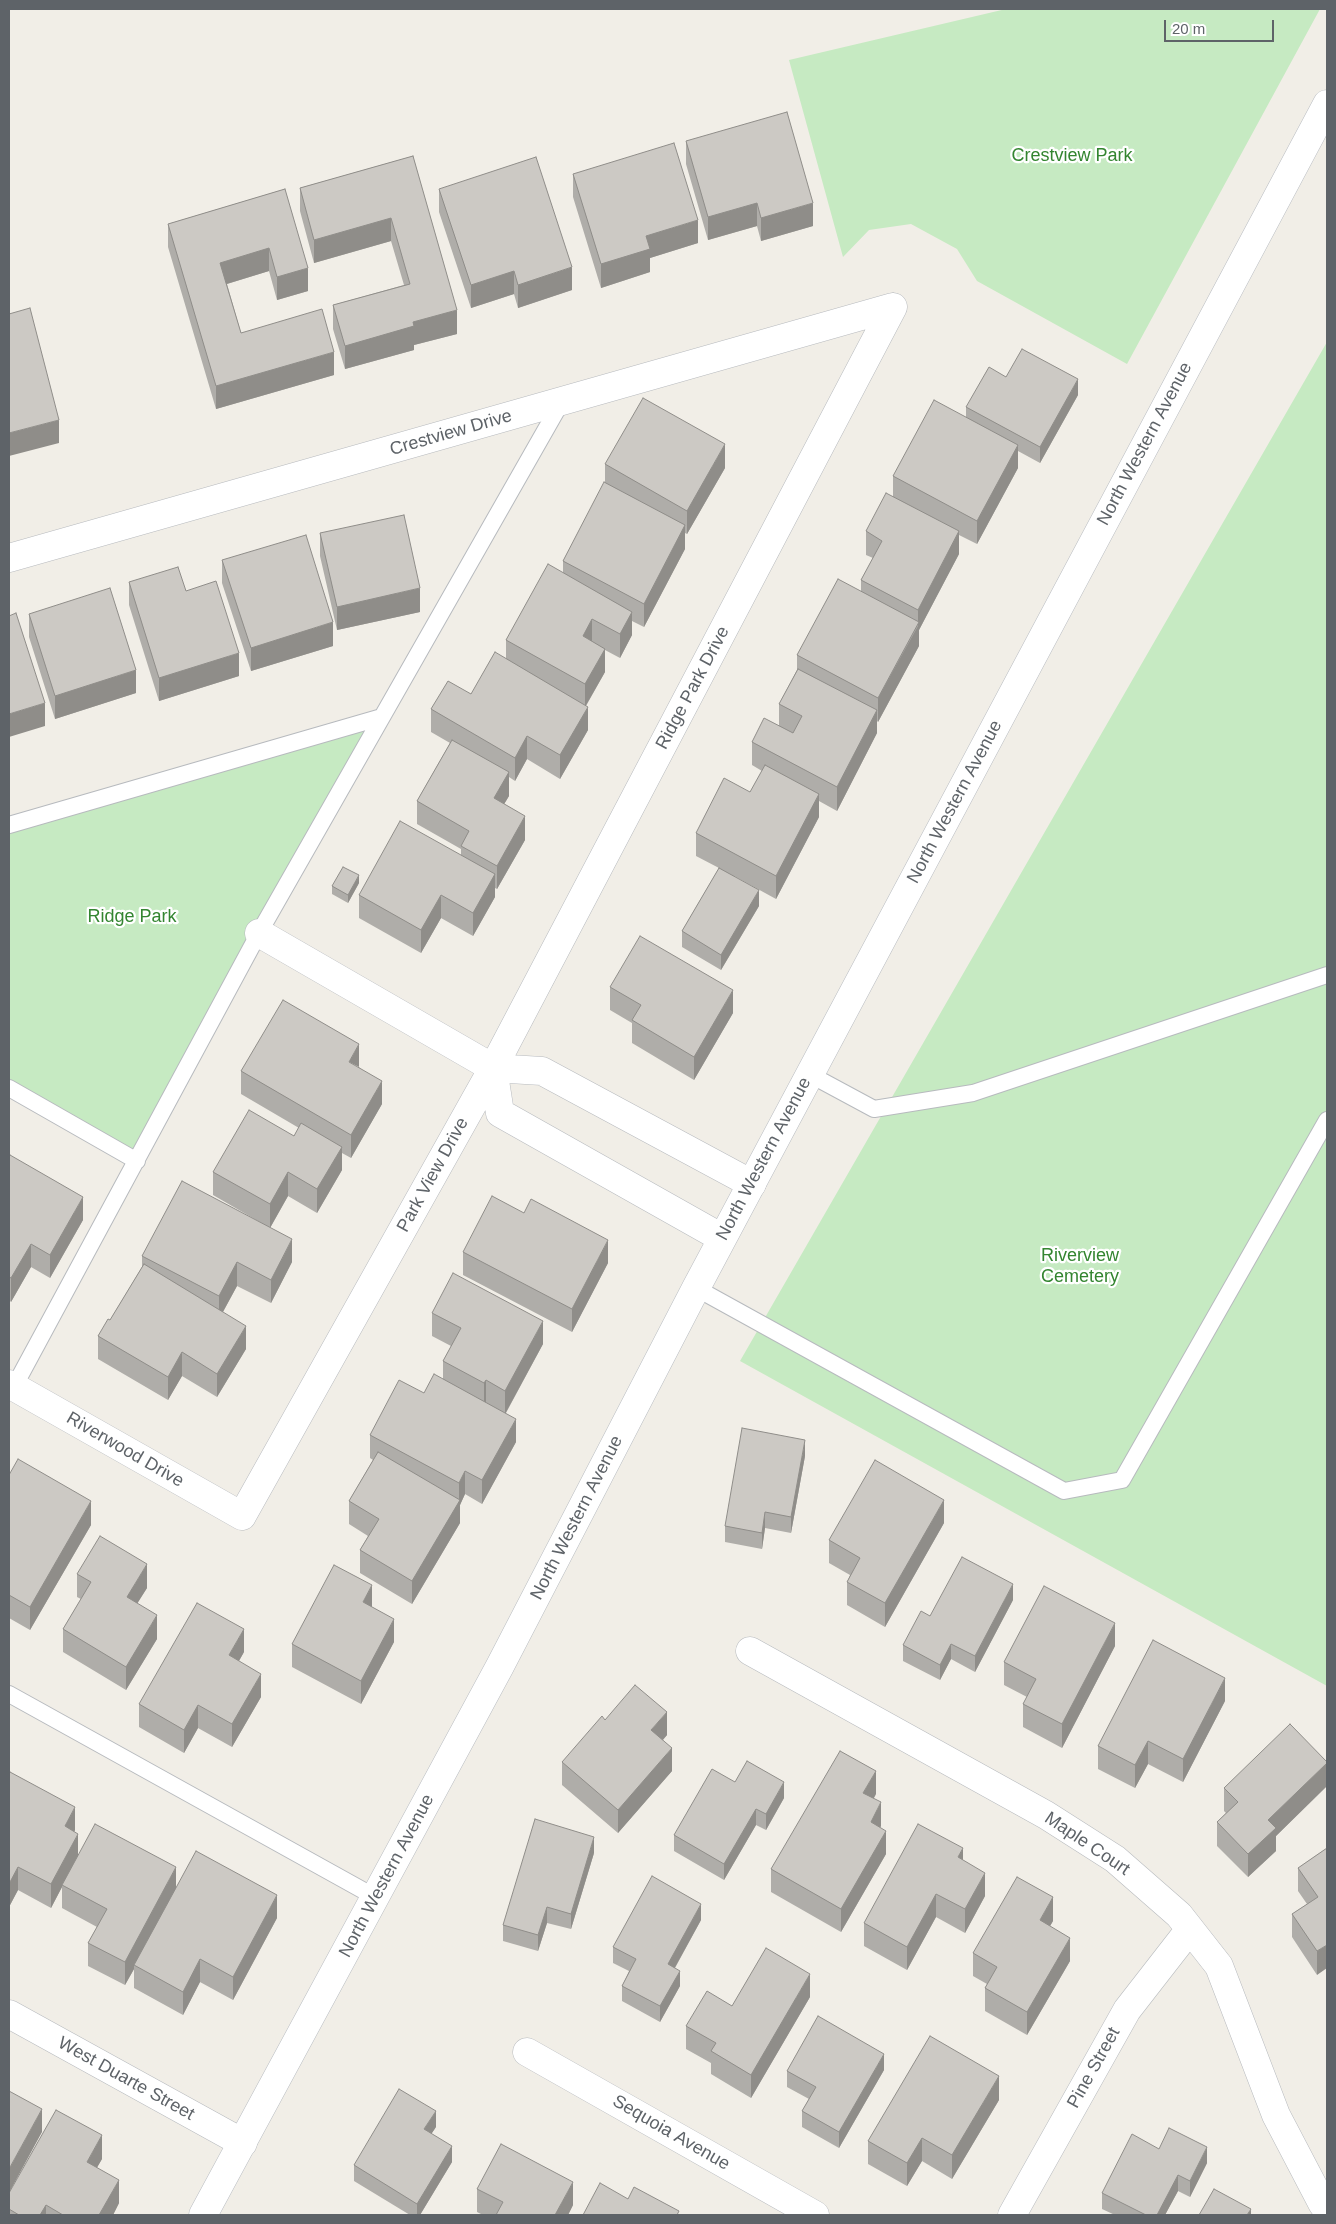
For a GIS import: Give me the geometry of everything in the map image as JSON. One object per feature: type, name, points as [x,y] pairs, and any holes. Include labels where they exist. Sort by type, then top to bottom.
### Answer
[{"type":"street","name":"North Western Avenue","points":[[203,2215],[504,1657],[722,1238],[1327,104]]},
{"type":"street","name":"Crestview Drive","points":[[9,558],[893,308]]},
{"type":"street","name":"Ridge Park Drive","points":[[493,1068],[893,308]]},
{"type":"street","points":[[259,933],[493,1068],[542,1071],[752,1184]]},
{"type":"street","points":[[493,1068],[500,1113],[722,1238]]},
{"type":"street","name":"Park View Drive","points":[[242,1516],[493,1068]]},
{"type":"street","name":"Riverwood Drive","points":[[11,1386],[242,1516]]},
{"type":"street","name":"Maple Court","points":[[750,1651],[1077,1834],[1115,1858],[1179,1915],[1218,1966],[1276,2115],[1327,2210]]},
{"type":"street","name":"Pine Street","points":[[1012,2215],[1127,2010],[1190,1929]]},
{"type":"street","name":"West Duarte Street","points":[[9,2014],[243,2143]]},
{"type":"street","name":"Sequoia Avenue","points":[[528,2052],[815,2215]]},
{"type":"lane","points":[[11,1386],[137,1161],[259,933],[562,402]]},
{"type":"lane","points":[[9,825],[382,717]]},
{"type":"lane","points":[[809,1074],[874,1109],[973,1093],[1326,973]]},
{"type":"lane","points":[[9,1088],[137,1161]]},
{"type":"lane","points":[[696,1288],[1064,1491],[1122,1480],[1327,1120]]},
{"type":"lane","points":[[9,1694],[375,1898]]},
{"type":"green space","name":"Crestview Park","points":[[1006,9],[1320,9],[1127,364],[977,281],[957,249],[911,224],[869,230],[843,257],[789,60]]},
{"type":"green space","name":"Riverview Cemetery","points":[[1327,342],[1327,1686],[740,1361]]},
{"type":"green space","name":"Ridge Park","points":[[382,717],[137,1161],[9,1088],[9,825]]},
{"type":"building","points":[[787,112],[813,203],[761,218],[757,203],[708,217],[686,141]]},
{"type":"building","points":[[674,143],[698,220],[646,236],[650,249],[601,264],[573,174]]},
{"type":"building","points":[[413,156],[457,310],[413,322],[414,326],[345,346],[333,305],[410,284],[391,218],[314,240],[300,188]]},
{"type":"building","points":[[536,157],[572,267],[518,285],[514,271],[471,285],[439,189]]},
{"type":"building","points":[[285,189],[308,268],[277,277],[269,248],[220,263],[241,333],[322,309],[334,352],[216,386],[168,224]]},
{"type":"building","points":[[30,308],[59,420],[9,433],[9,314]]},
{"type":"building","points":[[1022,349],[1078,379],[1040,447],[966,407],[989,367],[1006,377]]},
{"type":"building","points":[[643,398],[725,444],[687,511],[605,464]]},
{"type":"building","points":[[934,400],[1018,445],[977,521],[893,476]]},
{"type":"building","points":[[604,482],[685,525],[644,604],[563,561]]},
{"type":"building","points":[[886,493],[959,531],[918,610],[861,580],[882,541],[866,531]]},
{"type":"building","points":[[404,515],[420,588],[337,607],[320,533]]},
{"type":"building","points":[[306,535],[333,622],[251,648],[222,560]]},
{"type":"building","points":[[548,564],[632,612],[620,634],[592,619],[583,636],[605,649],[585,684],[506,640]]},
{"type":"building","points":[[178,567],[186,591],[216,581],[239,653],[159,678],[129,582]]},
{"type":"building","points":[[838,579],[919,622],[878,698],[797,655]]},
{"type":"building","points":[[110,588],[136,670],[55,696],[29,614]]},
{"type":"building","points":[[16,613],[45,703],[9,714],[9,616]]},
{"type":"building","points":[[495,652],[588,707],[560,755],[527,736],[515,758],[431,709],[448,681],[471,694]]},
{"type":"building","points":[[798,669],[877,710],[837,787],[752,742],[764,718],[793,733],[802,716],[779,704]]},
{"type":"building","points":[[452,740],[509,772],[494,798],[525,816],[497,866],[461,846],[469,831],[417,801]]},
{"type":"building","points":[[765,765],[819,794],[776,876],[696,833],[724,778],[750,792]]},
{"type":"building","points":[[400,821],[495,874],[473,913],[441,895],[421,930],[359,895]]},
{"type":"building","points":[[343,867],[359,875],[348,895],[332,886]]},
{"type":"building","points":[[719,868],[759,890],[721,955],[682,931]]},
{"type":"building","points":[[640,936],[733,990],[694,1057],[632,1020],[641,1005],[610,987]]},
{"type":"building","points":[[283,1000],[359,1044],[349,1062],[382,1081],[351,1135],[241,1071]]},
{"type":"building","points":[[249,1110],[294,1136],[301,1123],[342,1147],[317,1189],[288,1172],[270,1204],[213,1172]]},
{"type":"building","points":[[10,1155],[83,1197],[50,1255],[31,1244],[11,1278],[9,1277]]},
{"type":"building","points":[[182,1181],[292,1239],[271,1280],[237,1262],[219,1296],[142,1256]]},
{"type":"building","points":[[492,1196],[524,1213],[531,1199],[608,1240],[572,1309],[463,1252]]},
{"type":"building","points":[[144,1264],[246,1326],[217,1374],[182,1352],[168,1377],[98,1336]]},
{"type":"building","points":[[453,1273],[543,1321],[505,1391],[486,1380],[484,1383],[443,1361],[461,1328],[432,1313]]},
{"type":"building","points":[[434,1374],[516,1419],[482,1480],[465,1471],[459,1483],[370,1435],[399,1380],[424,1393]]},
{"type":"building","points":[[742,1428],[805,1440],[791,1517],[765,1512],[762,1533],[725,1526]]},
{"type":"building","points":[[378,1452],[460,1500],[412,1581],[360,1550],[379,1519],[349,1501]]},
{"type":"building","points":[[18,1459],[91,1501],[30,1607],[9,1595],[9,1475]]},
{"type":"building","points":[[875,1460],[944,1500],[885,1603],[847,1582],[860,1558],[829,1540]]},
{"type":"building","points":[[100,1536],[147,1564],[127,1597],[157,1615],[126,1667],[63,1629],[91,1582],[77,1574]]},
{"type":"building","points":[[962,1557],[1013,1584],[975,1656],[951,1644],[940,1665],[903,1645],[921,1611],[930,1616]]},
{"type":"building","points":[[334,1565],[372,1585],[363,1602],[394,1619],[361,1681],[292,1644]]},
{"type":"building","points":[[1044,1586],[1115,1623],[1062,1724],[1023,1704],[1036,1679],[1004,1662]]},
{"type":"building","points":[[197,1603],[244,1629],[229,1655],[261,1674],[232,1724],[198,1705],[184,1730],[139,1704]]},
{"type":"building","points":[[1153,1640],[1225,1678],[1183,1759],[1148,1741],[1135,1765],[1098,1746]]},
{"type":"building","points":[[635,1685],[667,1712],[651,1730],[672,1748],[618,1810],[562,1762],[602,1716],[605,1720]]},
{"type":"building","points":[[1290,1724],[1327,1763],[1268,1820],[1276,1828],[1248,1854],[1217,1822],[1238,1802],[1224,1788]]},
{"type":"building","points":[[840,1751],[876,1771],[863,1793],[881,1802],[871,1822],[886,1831],[841,1909],[771,1869]]},
{"type":"building","points":[[747,1761],[784,1782],[766,1814],[756,1809],[724,1864],[674,1835],[712,1769],[735,1782]]},
{"type":"building","points":[[10,1772],[75,1807],[65,1826],[78,1834],[51,1884],[18,1867],[9,1884]]},
{"type":"building","points":[[535,1819],[594,1837],[571,1914],[547,1907],[538,1935],[503,1925]]},
{"type":"building","points":[[95,1824],[176,1867],[125,1962],[88,1943],[107,1909],[62,1885]]},
{"type":"building","points":[[918,1824],[963,1848],[958,1857],[985,1873],[965,1909],[936,1894],[907,1947],[864,1923]]},
{"type":"building","points":[[1327,1848],[1327,1945],[1317,1951],[1292,1914],[1318,1897],[1298,1868]]},
{"type":"building","points":[[196,1851],[277,1895],[233,1977],[200,1959],[183,1992],[134,1965]]},
{"type":"building","points":[[652,1876],[701,1904],[668,1964],[680,1971],[660,2006],[622,1986],[636,1959],[613,1947]]},
{"type":"building","points":[[1017,1877],[1053,1897],[1040,1920],[1070,1938],[1027,2012],[985,1988],[997,1967],[973,1953]]},
{"type":"building","points":[[766,1948],[810,1974],[751,2075],[711,2051],[716,2043],[686,2026],[707,1991],[732,2006]]},
{"type":"building","points":[[818,2016],[884,2054],[839,2132],[802,2111],[816,2087],[787,2071]]},
{"type":"building","points":[[930,2036],[999,2076],[952,2155],[922,2138],[907,2163],[868,2141]]},
{"type":"building","points":[[399,2089],[436,2111],[424,2129],[452,2146],[417,2204],[354,2165]]},
{"type":"building","points":[[9,2091],[42,2109],[9,2169]]},
{"type":"building","points":[[56,2110],[102,2135],[87,2162],[119,2180],[99,2215],[63,2215],[46,2205],[40,2215],[19,2215],[9,2209],[9,2193]]},
{"type":"building","points":[[1169,2128],[1207,2147],[1190,2181],[1178,2175],[1157,2215],[1146,2215],[1102,2193],[1132,2134],[1159,2149]]},
{"type":"building","points":[[501,2144],[573,2182],[555,2215],[496,2215],[503,2202],[477,2189]]},
{"type":"building","points":[[600,2183],[628,2199],[634,2187],[679,2211],[677,2215],[583,2215]]},
{"type":"building","points":[[1214,2189],[1251,2209],[1247,2215],[1199,2215]]}]
